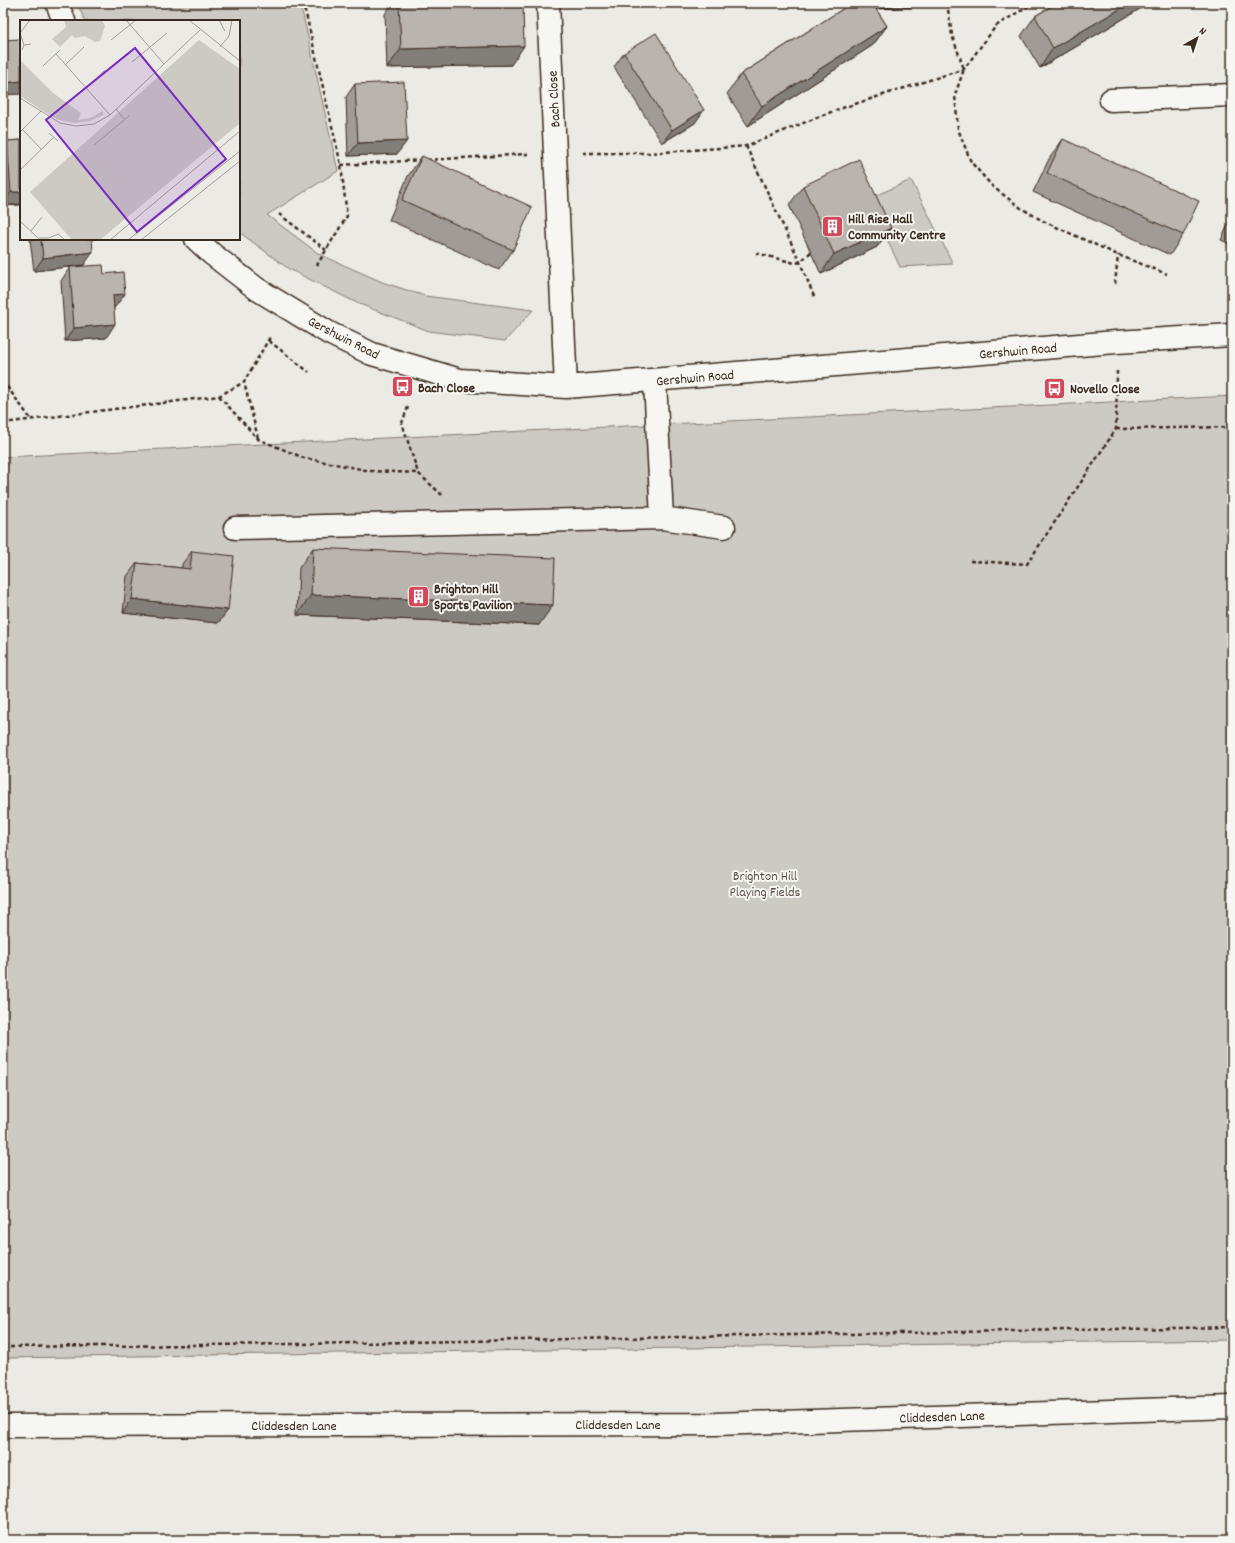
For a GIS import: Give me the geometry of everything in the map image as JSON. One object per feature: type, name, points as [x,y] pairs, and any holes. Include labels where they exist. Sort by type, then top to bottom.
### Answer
[{"type":"street","points":[[57,3],[64,20]]},
{"type":"street","points":[[548,3],[553,3]]},
{"type":"street","name":"Bach Close","points":[[548,3],[566,388]]},
{"type":"street","points":[[1111,100],[1232,95]]},
{"type":"street","name":"Gershwin Road","points":[[197,240],[212,254],[257,289],[329,333],[372,354],[460,380],[566,388],[1006,351],[1232,335]]},
{"type":"street","points":[[655,381],[662,518]]},
{"type":"street","points":[[235,528],[662,518],[724,527]]},
{"type":"street","name":"Cliddesden Lane","points":[[3,1426],[716,1424],[1232,1407]]},
{"type":"path","points":[[301,3],[306,14],[341,165],[347,216],[317,265]]},
{"type":"path","points":[[947,3],[952,35],[964,69]]},
{"type":"path","points":[[1033,3],[996,26],[964,69],[955,95],[958,129],[970,162],[993,187],[1021,208],[1043,221],[1118,256],[1167,274]]},
{"type":"path","points":[[341,165],[556,152],[650,153],[746,146],[836,110],[964,69]]},
{"type":"path","points":[[746,146],[800,262],[814,299]]},
{"type":"path","points":[[279,214],[326,250]]},
{"type":"path","points":[[756,253],[795,263],[800,262],[811,252]]},
{"type":"path","points":[[1115,284],[1118,256]]},
{"type":"path","points":[[3,423],[30,418],[219,396],[244,382],[270,339],[310,372]]},
{"type":"path","points":[[970,562],[1027,564],[1116,429],[1117,371]]},
{"type":"path","points":[[3,381],[30,418]]},
{"type":"path","points":[[244,382],[258,438]]},
{"type":"path","points":[[219,396],[258,438],[304,458],[371,471],[418,473]]},
{"type":"path","points":[[408,407],[402,423],[418,473],[471,522]]},
{"type":"path","points":[[1116,429],[1232,427]]},
{"type":"path","points":[[3,1347],[300,1344],[1232,1328]]},
{"type":"green space","points":[[77,3],[297,3],[303,15],[338,171],[267,215],[319,254],[382,282],[425,296],[533,310],[505,341],[429,331],[357,303],[289,269],[240,233],[240,20],[85,20]]},
{"type":"green space","points":[[911,180],[953,264],[900,267],[868,199]]},
{"type":"green space","name":"Brighton Hill Playing Fields","points":[[1232,396],[1232,1340],[3,1358],[3,457]]},
{"type":"building","points":[[399,3],[523,3],[524,46],[401,49]]},
{"type":"building","points":[[852,3],[872,3],[887,26],[762,106],[741,74]]},
{"type":"building","points":[[1057,3],[1130,3],[1053,48],[1035,16]]},
{"type":"building","points":[[656,33],[704,110],[672,130],[624,53]]},
{"type":"building","points":[[20,39],[20,81],[3,83],[3,40]]},
{"type":"building","points":[[404,82],[407,141],[358,143],[355,84]]},
{"type":"building","points":[[1063,139],[1199,201],[1183,235],[1047,173]]},
{"type":"building","points":[[20,140],[20,192],[11,192],[7,141]]},
{"type":"building","points":[[422,156],[532,207],[513,250],[402,200]]},
{"type":"building","points":[[859,159],[891,228],[834,254],[803,186]]},
{"type":"building","points":[[41,240],[92,240],[93,252],[43,258]]},
{"type":"building","points":[[103,265],[104,274],[123,272],[125,294],[113,295],[115,324],[74,328],[70,267]]},
{"type":"building","points":[[313,548],[555,558],[553,605],[311,595]]},
{"type":"building","points":[[192,551],[234,556],[228,610],[132,599],[137,563],[190,569]]},
{"type":"place","name":"Hill Rise Hall Community Centre","points":[[833,226]]},
{"type":"place","name":"Bach Close","points":[[402,387]]},
{"type":"place","name":"Novello Close","points":[[1055,388]]},
{"type":"place","name":"Brighton Hill Sports Pavilion","points":[[419,596]]}]
